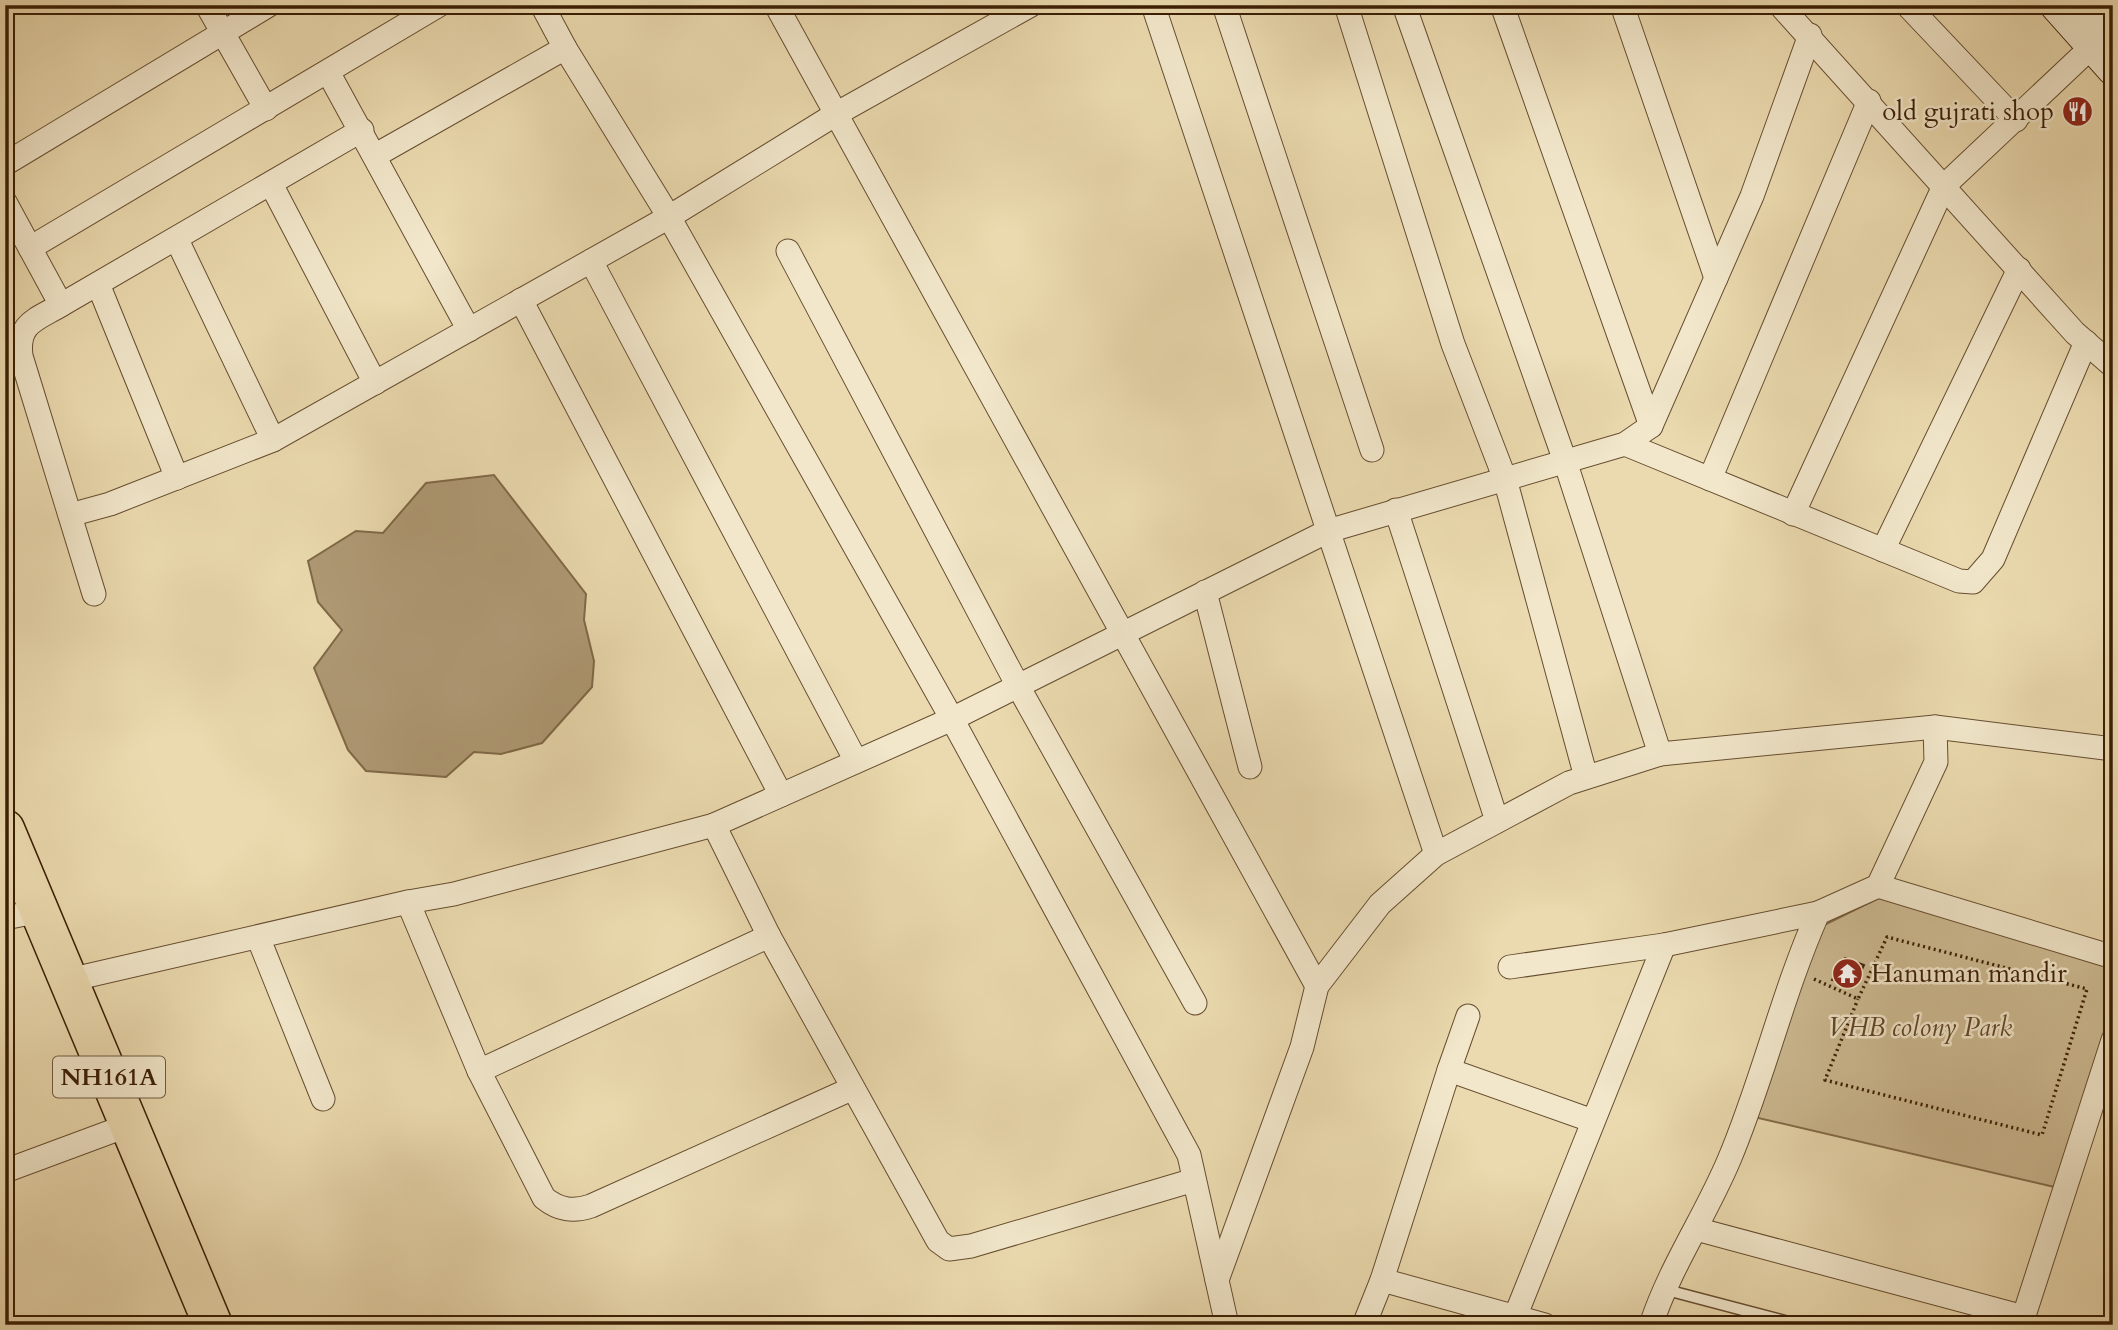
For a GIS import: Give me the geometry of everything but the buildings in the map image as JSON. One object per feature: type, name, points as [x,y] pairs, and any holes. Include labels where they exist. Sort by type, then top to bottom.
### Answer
[{"type":"highway","name":"NH161A","points":[[5,829],[22,915],[69,981],[213,1325]]},
{"type":"street","points":[[207,5],[266,108]]},
{"type":"street","points":[[5,164],[269,5]]},
{"type":"street","points":[[30,248],[439,5]]},
{"type":"street","points":[[542,5],[565,48],[669,217],[952,719],[1189,1155],[1227,1325]]},
{"type":"street","points":[[776,5],[1121,635],[1317,986]]},
{"type":"street","points":[[70,515],[110,504],[274,440],[669,217],[836,114],[1031,5]]},
{"type":"street","points":[[1153,5],[1436,854]]},
{"type":"street","points":[[1224,5],[1371,450]]},
{"type":"street","points":[[1346,5],[1453,344],[1505,478],[1586,777]]},
{"type":"street","points":[[1404,5],[1565,461],[1660,754]]},
{"type":"street","points":[[1502,5],[1651,426]]},
{"type":"street","points":[[1622,5],[1716,278]]},
{"type":"street","points":[[1780,5],[1810,35],[2019,270],[2086,342],[2113,366]]},
{"type":"street","points":[[1907,5],[2016,121]]},
{"type":"street","points":[[2056,5],[2107,45]]},
{"type":"street","points":[[2087,5],[2107,45]]},
{"type":"street","points":[[69,981],[408,902],[454,894],[714,825],[952,719],[1328,531],[1625,444],[1651,426],[1752,196],[1810,35]]},
{"type":"street","points":[[1793,514],[1944,186],[2107,45]]},
{"type":"street","points":[[376,155],[565,48]]},
{"type":"street","points":[[328,72],[376,155],[469,330]]},
{"type":"street","points":[[1710,479],[1869,101]]},
{"type":"street","points":[[94,594],[20,343],[27,325],[362,131]]},
{"type":"street","points":[[271,184],[375,383]]},
{"type":"street","points":[[5,202],[61,305]]},
{"type":"street","points":[[177,240],[274,440]]},
{"type":"street","points":[[788,251],[1018,686],[1195,1003]]},
{"type":"street","points":[[591,261],[856,761]]},
{"type":"street","points":[[1883,550],[2019,270]]},
{"type":"street","points":[[98,284],[177,478]]},
{"type":"street","points":[[521,300],[781,794]]},
{"type":"street","points":[[1625,444],[1958,581],[1973,582],[1993,559],[2086,342]]},
{"type":"street","points":[[1396,510],[1497,821]]},
{"type":"street","points":[[1205,593],[1250,767]]},
{"type":"street","points":[[1878,887],[1937,762],[1935,727]]},
{"type":"street","points":[[1217,1280],[1302,1047],[1317,986],[1380,904],[1436,854],[1569,783],[1660,754],[1935,727],[2113,749]]},
{"type":"street","points":[[714,825],[769,936],[851,1089],[938,1241],[949,1249],[971,1246],[1194,1180]]},
{"type":"street","points":[[1510,967],[1664,945],[1818,913],[1878,887],[2113,957]]},
{"type":"street","points":[[408,902],[480,1071],[544,1198],[564,1209],[591,1206],[851,1089]]},
{"type":"street","points":[[1651,1325],[1663,1289],[1696,1229],[1729,1159],[1794,969],[1818,913]]},
{"type":"street","points":[[258,936],[323,1099]]},
{"type":"street","points":[[480,1071],[769,936]]},
{"type":"street","points":[[1515,1317],[1664,945]]},
{"type":"street","points":[[1364,1325],[1382,1280],[1468,1016]]},
{"type":"street","points":[[1696,1229],[2022,1321],[2113,1040]]},
{"type":"street","points":[[1449,1070],[1593,1121]]},
{"type":"street","points":[[5,1171],[129,1125]]},
{"type":"street","points":[[1382,1280],[1545,1325]]},
{"type":"lane","points":[[1663,1289],[1800,1325]]},
{"type":"path","points":[[1887,937],[2087,989],[2042,1135],[1825,1080],[1858,999],[1887,937]]},
{"type":"path","points":[[1794,969],[1858,999]]},
{"type":"green space","name":"VHB colony Park","points":[[1895,890],[2113,947],[2113,1027],[2063,1189],[1754,1117],[1810,932]]},
{"type":"shaded area","points":[[494,475],[586,594],[584,620],[594,661],[592,687],[542,743],[501,754],[474,752],[446,777],[366,771],[348,750],[314,668],[342,630],[318,602],[308,561],[356,531],[383,533],[426,483]]},
{"type":"place","name":"old gujrati shop","points":[[2077,111]]},
{"type":"place","name":"Hanuman mandir","points":[[1848,973]]}]
